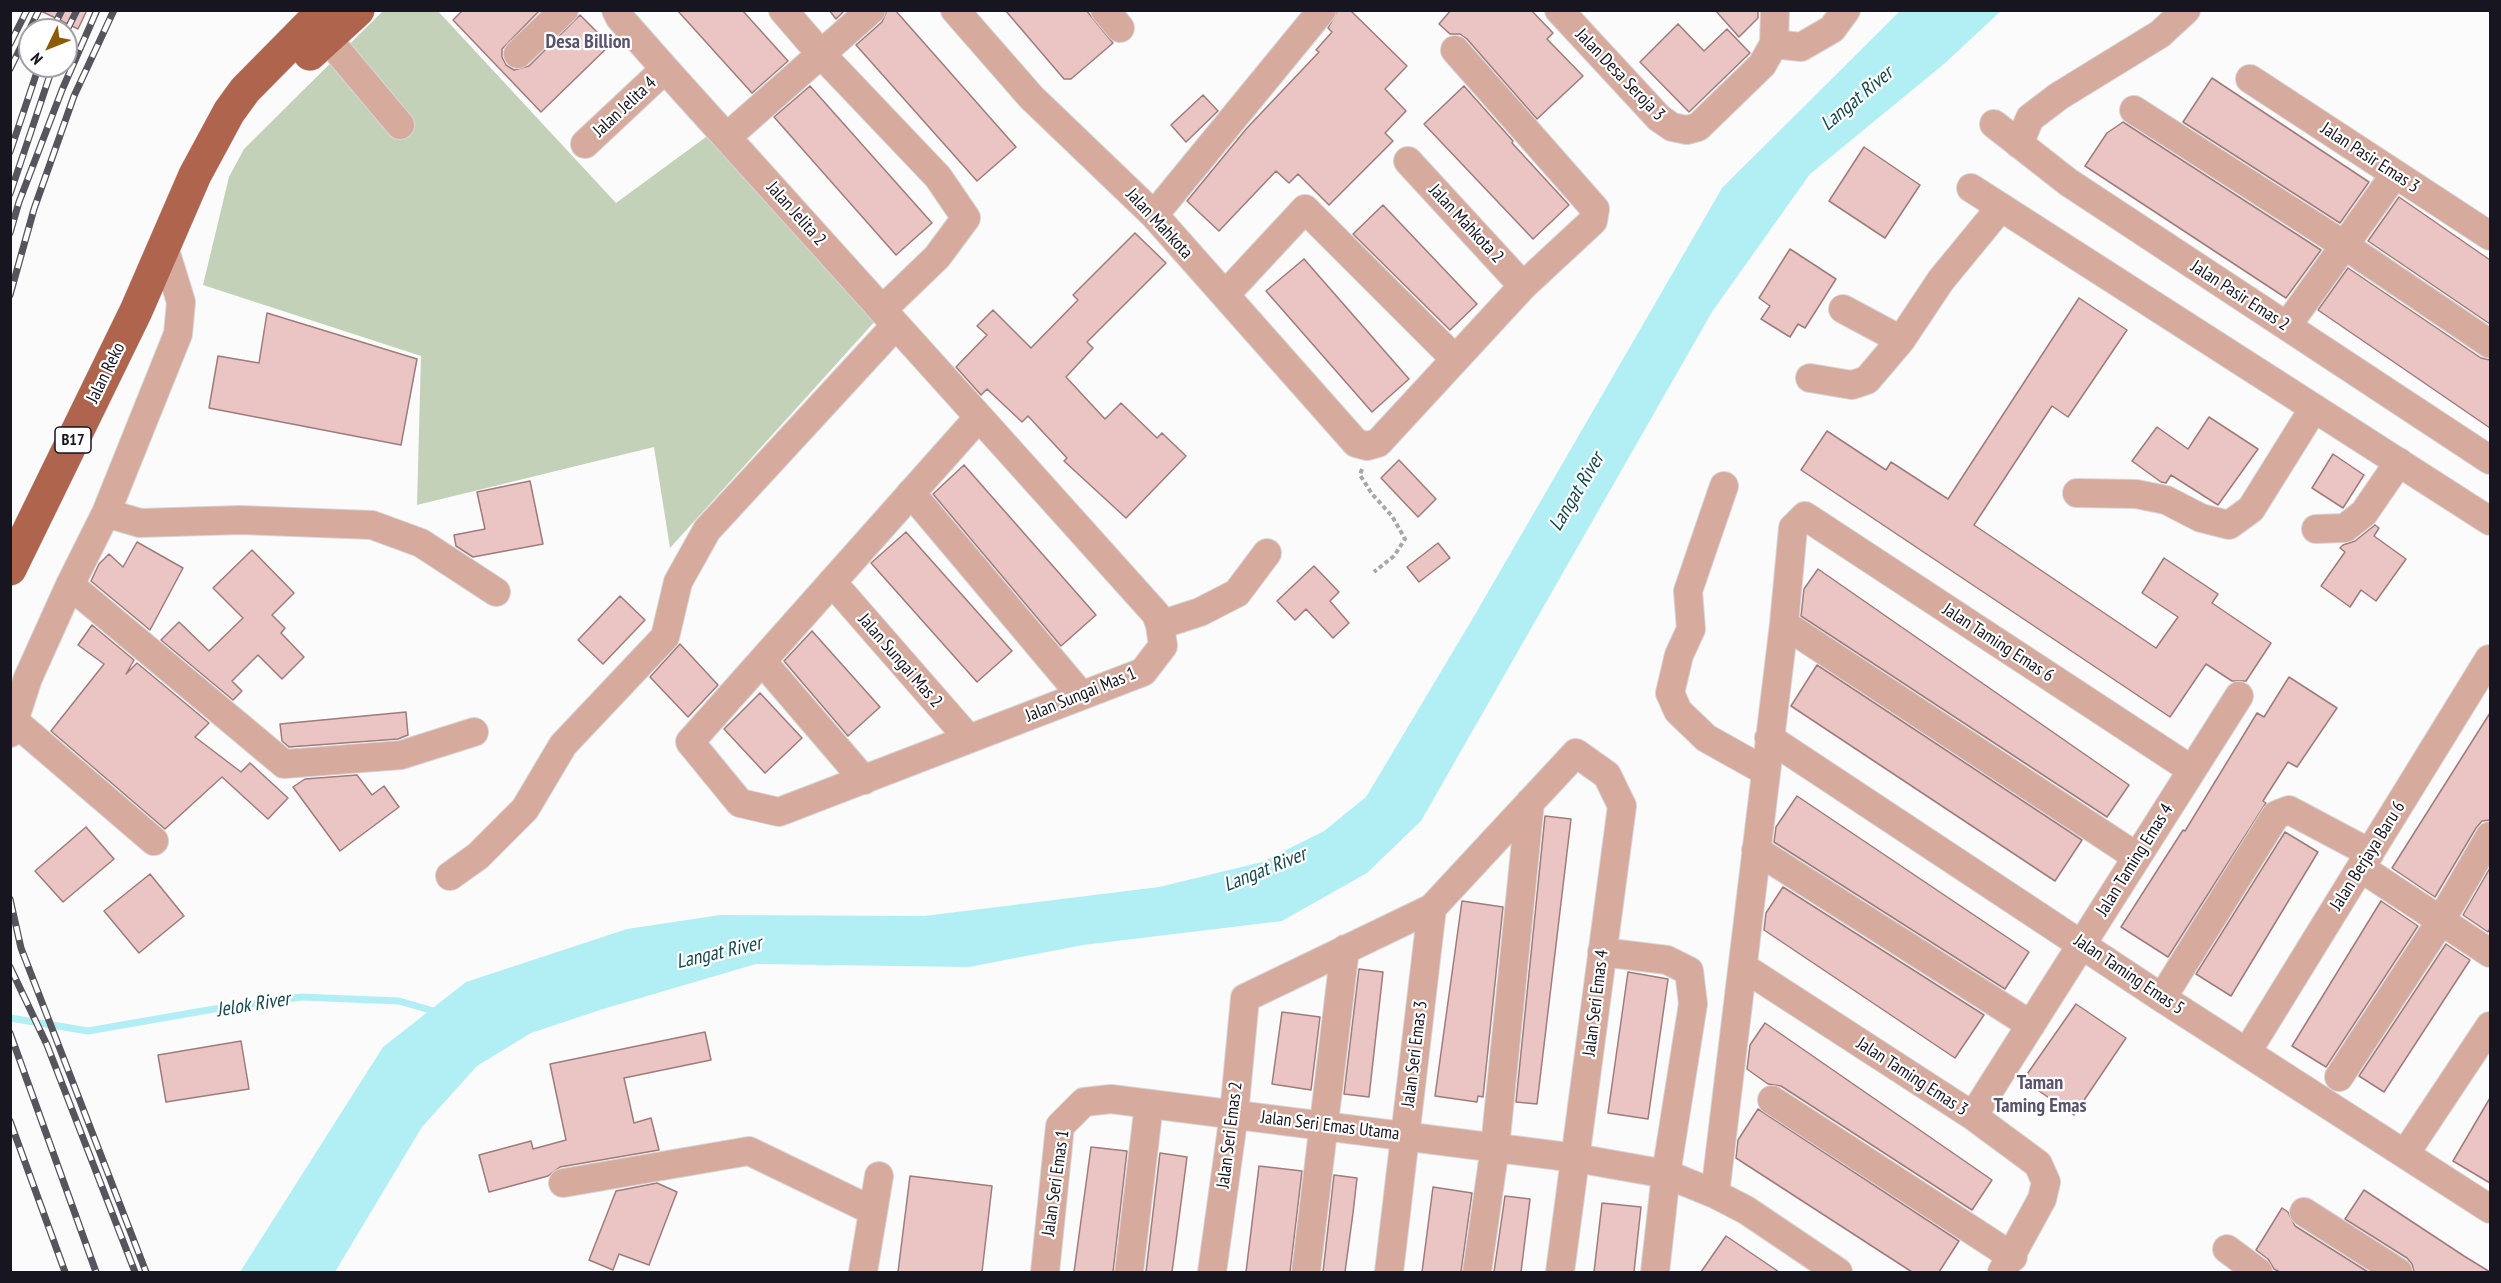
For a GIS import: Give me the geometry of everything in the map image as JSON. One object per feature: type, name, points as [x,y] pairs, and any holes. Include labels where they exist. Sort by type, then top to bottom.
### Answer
[{"type":"main road","name":"Jalan Reko","points":[[10,569],[136,311],[195,175],[229,112],[245,90],[326,24],[358,10]]},
{"type":"street","points":[[518,54],[564,10]]},
{"type":"street","name":"Jalan Jelita 2","points":[[616,10],[620,18],[665,69],[979,417]]},
{"type":"street","points":[[450,876],[478,856],[525,809],[563,745],[665,637],[678,582],[707,530],[889,318],[966,218],[938,177],[820,53],[783,10]]},
{"type":"street","points":[[727,137],[871,10]]},
{"type":"street","name":"Jalan Mahkota","points":[[956,10],[1031,97],[1154,215],[1361,445]]},
{"type":"street","points":[[1154,215],[1322,10]]},
{"type":"street","name":"Jalan Desa Seroja 3","points":[[1559,10],[1659,118],[1672,127],[1686,130],[1698,127],[1762,65],[1774,44]]},
{"type":"street","points":[[1774,10],[1774,44],[1801,46],[1832,29],[1846,10]]},
{"type":"street","points":[[2019,144],[2030,118],[2059,96],[2160,34],[2186,10]]},
{"type":"street","points":[[326,24],[400,125]]},
{"type":"street","points":[[1361,445],[1377,443],[1523,286],[1593,221],[1595,208],[1455,50]]},
{"type":"street","name":"Jalan Jelita 4","points":[[585,144],[665,69]]},
{"type":"street","name":"Jalan Pasir Emas 3","points":[[2250,79],[2490,236]]},
{"type":"street","points":[[2134,110],[2344,245],[2490,344]]},
{"type":"street","name":"Jalan Pasir Emas 2","points":[[1994,124],[2068,182],[2490,460]]},
{"type":"street","name":"Jalan Mahkota 2","points":[[1408,161],[1523,286]]},
{"type":"street","points":[[2287,326],[2395,174]]},
{"type":"street","points":[[1971,188],[2490,520]]},
{"type":"street","points":[[1810,378],[1852,385],[1867,380],[1901,340],[1941,280],[2001,207]]},
{"type":"street","points":[[1225,296],[1305,209],[1455,359]]},
{"type":"street","points":[[154,841],[12,727],[28,678],[105,513],[178,334],[182,302],[164,247]]},
{"type":"street","points":[[1843,309],[1901,340]]},
{"type":"street","points":[[2077,493],[2136,494],[2166,500],[2201,518],[2229,525],[2251,509],[2314,408]]},
{"type":"street","points":[[864,780],[762,661],[979,417],[1156,614],[1160,626],[1200,612],[1237,593],[1267,553]]},
{"type":"street","points":[[2316,529],[2345,528],[2364,513],[2399,462]]},
{"type":"street","points":[[1724,486],[1688,591],[1691,629],[1679,655],[1670,693],[1678,711],[1706,738],[1765,771]]},
{"type":"street","points":[[911,494],[1081,695]]},
{"type":"street","points":[[105,513],[140,523],[240,520],[372,525],[421,543],[496,592]]},
{"type":"street","name":"Jalan Taming Emas 6","points":[[1784,624],[1793,528],[1805,516],[2192,770]]},
{"type":"street","name":"Jalan Sungai Mas 2","points":[[832,582],[969,739]]},
{"type":"street","points":[[70,585],[284,764],[401,754],[474,732]]},
{"type":"street","points":[[1715,1194],[1784,624],[2137,856]]},
{"type":"street","name":"Jalan Sungai Mas 1","points":[[762,661],[690,742],[740,803],[779,812],[1143,672],[1163,646],[1160,626]]},
{"type":"street","name":"Jalan Berjaya Baru 6","points":[[2247,1052],[2490,659]]},
{"type":"street","name":"Jalan Taming Emas 4","points":[[1973,1116],[2238,696]]},
{"type":"street","name":"Jalan Taming Emas 5","points":[[1769,738],[2162,998],[2490,1207]]},
{"type":"street","name":"Jalan Seri Emas 4","points":[[1530,802],[1576,753],[1607,775],[1622,806],[1560,1272]]},
{"type":"street","points":[[1306,1272],[1346,949],[1432,908],[1530,802]]},
{"type":"street","points":[[1477,1272],[1495,1147],[1530,802]]},
{"type":"street","points":[[2162,998],[2276,815],[2289,810],[2366,861],[2441,920],[2490,953]]},
{"type":"street","points":[[2339,1077],[2441,920],[2490,836]]},
{"type":"street","points":[[1756,850],[2031,1025]]},
{"type":"street","name":"Jalan Seri Emas 3","points":[[1389,1272],[1432,908]]},
{"type":"street","name":"Jalan Seri Emas 2","points":[[1212,1272],[1234,1114],[1245,998],[1346,949]]},
{"type":"street","points":[[1602,952],[1666,960],[1689,971],[1693,1004],[1666,1174],[1655,1272]]},
{"type":"street","name":"Jalan Taming Emas 3","points":[[1743,967],[1973,1116],[2038,1164],[2046,1182],[2042,1199],[2007,1265]]},
{"type":"street","points":[[2405,1154],[2490,1026]]},
{"type":"street","name":"Jalan Seri Emas Utama","points":[[1084,1102],[1111,1099],[1406,1135],[1576,1158],[1666,1174],[1715,1194],[1746,1210],[1838,1272]]},
{"type":"street","points":[[1772,1100],[2007,1265]]},
{"type":"street","name":"Jalan Seri Emas 1","points":[[1045,1272],[1060,1126],[1084,1102]]},
{"type":"street","points":[[1129,1272],[1149,1104]]},
{"type":"street","points":[[564,1183],[749,1151],[873,1211]]},
{"type":"street","points":[[863,1272],[879,1176]]},
{"type":"street","points":[[2304,1212],[2398,1272]]},
{"type":"street","points":[[2227,1249],[2258,1272]]},
{"type":"path","points":[[1361,445],[1360,475],[1372,494],[1392,516],[1405,539],[1394,556],[1374,572]]},
{"type":"green space","points":[[437,10],[616,203],[710,134],[877,319],[670,548],[654,447],[417,505],[421,356],[203,285],[229,177],[244,149],[383,11]]},
{"type":"water","name":"Langat River","points":[[1900,11],[2001,11],[1944,64],[1810,174],[1712,312],[1421,821],[1367,873],[1282,921],[1083,945],[969,967],[756,964],[603,1009],[531,1033],[477,1066],[422,1127],[335,1272],[240,1272],[383,1047],[466,982],[627,929],[720,915],[924,916],[1159,887],[1262,862],[1324,831],[1366,797],[1473,618],[1722,188]]},
{"type":"building","points":[[39,10],[87,10],[78,29],[78,18],[55,18]]},
{"type":"building","points":[[463,10],[540,10],[502,49],[502,57],[506,65],[514,70],[529,66],[580,15],[610,45],[541,112],[453,20]]},
{"type":"building","points":[[677,10],[742,10],[788,61],[752,93]]},
{"type":"building","points":[[829,10],[845,10],[836,19]]},
{"type":"building","points":[[887,10],[895,10],[1016,147],[977,181],[856,45],[882,22]]},
{"type":"building","points":[[1005,10],[1086,10],[1113,43],[1071,79],[1064,79]]},
{"type":"building","points":[[1338,10],[1350,10],[1407,66],[1385,89],[1406,111],[1385,133],[1393,141],[1329,205],[1298,174],[1289,183],[1276,171],[1219,231],[1187,201],[1247,128],[1319,52],[1316,50],[1332,32],[1328,28]]},
{"type":"building","points":[[1451,10],[1531,10],[1553,33],[1547,39],[1583,76],[1537,119],[1467,39],[1460,34],[1450,34],[1439,24]]},
{"type":"building","points":[[1715,10],[1758,10],[1758,18],[1739,37]]},
{"type":"building","points":[[1678,24],[1704,51],[1727,29],[1750,53],[1689,112],[1640,62]]},
{"type":"building","points":[[2212,78],[2369,182],[2340,223],[2183,122]]},
{"type":"building","points":[[810,86],[932,223],[896,255],[774,117]]},
{"type":"building","points":[[1464,86],[1569,205],[1533,239],[1424,124]]},
{"type":"building","points":[[1203,95],[1218,111],[1186,142],[1171,125]]},
{"type":"building","points":[[2123,122],[2321,250],[2286,298],[2085,166],[2107,133]]},
{"type":"building","points":[[1864,147],[1920,185],[1885,238],[1829,201]]},
{"type":"building","points":[[2399,197],[2490,260],[2490,324],[2368,241]]},
{"type":"building","points":[[1383,205],[1477,304],[1450,330],[1353,234]]},
{"type":"building","points":[[1135,233],[1166,263],[1087,342],[1093,348],[1066,377],[1105,419],[1121,403],[1157,438],[1162,433],[1186,456],[1126,518],[1064,461],[1067,458],[1028,416],[1022,422],[987,389],[981,395],[956,367],[987,335],[977,326],[993,310],[1031,348],[1078,300],[1073,295]]},
{"type":"building","points":[[1790,249],[1836,279],[1805,328],[1798,324],[1790,337],[1761,319],[1770,306],[1759,298]]},
{"type":"building","points":[[1304,259],[1409,379],[1372,412],[1266,291]]},
{"type":"building","points":[[2348,268],[2481,358],[2490,360],[2490,428],[2318,310]]},
{"type":"building","points":[[2079,298],[2127,330],[2068,417],[2052,406],[1974,525],[2156,648],[2178,617],[2142,593],[2164,558],[2218,594],[2212,603],[2271,643],[2246,681],[2232,681],[2206,664],[2170,717],[1801,470],[1827,431],[1886,470],[1891,462],[1948,499]]},
{"type":"building","points":[[267,313],[417,359],[401,445],[209,408],[218,356],[259,363]]},
{"type":"building","points":[[2209,417],[2258,449],[2218,505],[2171,475],[2166,483],[2161,482],[2132,461],[2157,427],[2188,449]]},
{"type":"building","points":[[2333,454],[2364,475],[2343,508],[2312,488]]},
{"type":"building","points":[[1399,460],[1436,499],[1418,517],[1381,478]]},
{"type":"building","points":[[964,465],[1096,615],[1061,646],[933,494]]},
{"type":"building","points":[[530,481],[543,544],[473,557],[456,546],[454,535],[485,529],[477,492]]},
{"type":"building","points":[[2375,525],[2379,528],[2374,536],[2406,559],[2376,601],[2361,590],[2350,607],[2321,586],[2345,552],[2340,548],[2355,541]]},
{"type":"building","points":[[906,532],[1012,651],[977,682],[871,563]]},
{"type":"building","points":[[137,542],[183,568],[150,630],[91,581],[99,564],[109,554],[123,567]]},
{"type":"building","points":[[1438,543],[1450,558],[1419,582],[1407,567]]},
{"type":"building","points":[[252,550],[294,593],[272,615],[285,628],[281,633],[304,657],[282,679],[258,655],[232,681],[242,691],[233,700],[161,640],[179,622],[209,651],[243,618],[213,588]]},
{"type":"building","points":[[1314,566],[1339,592],[1330,601],[1349,623],[1333,638],[1306,609],[1295,620],[1277,601]]},
{"type":"building","points":[[1818,569],[2129,785],[2107,817],[1801,616],[1804,589]]},
{"type":"building","points":[[620,596],[645,620],[603,664],[578,640]]},
{"type":"building","points":[[92,625],[134,660],[126,674],[137,663],[209,723],[195,737],[241,772],[250,763],[288,798],[268,819],[222,777],[165,829],[51,731],[104,664],[78,645]]},
{"type":"building","points":[[812,631],[880,707],[848,736],[784,661]]},
{"type":"building","points":[[680,644],[718,685],[688,717],[650,677]]},
{"type":"building","points":[[1817,665],[2082,840],[2055,881],[1791,706]]},
{"type":"building","points":[[2289,677],[2337,708],[2297,767],[2288,762],[2263,801],[2266,803],[2168,957],[2121,927],[2183,830],[2185,831],[2257,713],[2264,717]]},
{"type":"building","points":[[760,693],[802,738],[765,773],[724,729]]},
{"type":"building","points":[[406,712],[408,735],[398,739],[289,747],[282,741],[280,724]]},
{"type":"building","points":[[2490,713],[2490,820],[2482,821],[2476,828],[2435,897],[2392,868]]},
{"type":"building","points":[[357,775],[372,795],[384,786],[399,807],[340,851],[293,787],[305,779]]},
{"type":"building","points":[[1797,796],[2029,952],[2005,989],[1774,842],[1776,827]]},
{"type":"building","points":[[1545,816],[1571,819],[1537,1104],[1516,1102]]},
{"type":"building","points":[[86,827],[114,859],[63,902],[35,871]]},
{"type":"building","points":[[2285,832],[2318,852],[2231,996],[2196,974]]},
{"type":"building","points":[[2490,868],[2490,928],[2488,932],[2463,915]]},
{"type":"building","points":[[150,874],[184,916],[139,953],[104,911]]},
{"type":"building","points":[[1783,887],[1984,1015],[1955,1058],[1764,930],[1766,913]]},
{"type":"building","points":[[1462,901],[1503,907],[1483,1097],[1478,1096],[1477,1102],[1435,1096]]},
{"type":"building","points":[[2381,901],[2418,926],[2326,1067],[2292,1046]]},
{"type":"building","points":[[2446,944],[2470,960],[2384,1092],[2359,1076]]},
{"type":"building","points":[[1359,969],[1383,972],[1369,1097],[1344,1094]]},
{"type":"building","points":[[1628,972],[1668,979],[1648,1119],[1608,1113]]},
{"type":"building","points":[[2076,1004],[2126,1038],[2074,1115],[2023,1080]]},
{"type":"building","points":[[1282,1012],[1320,1017],[1311,1090],[1272,1084]]},
{"type":"building","points":[[1765,1023],[1992,1180],[1972,1210],[1781,1086],[1768,1084],[1747,1069],[1750,1045]]},
{"type":"building","points":[[705,1032],[711,1060],[624,1078],[634,1123],[651,1118],[659,1150],[560,1167],[548,1176],[489,1192],[479,1155],[531,1141],[533,1149],[566,1140],[550,1064]]},
{"type":"building","points":[[241,1041],[249,1089],[166,1102],[158,1055]]},
{"type":"building","points":[[2490,1098],[2490,1183],[2453,1161]]},
{"type":"building","points":[[1758,1109],[1959,1241],[1939,1272],[1912,1272],[1736,1158],[1738,1140]]},
{"type":"building","points":[[1091,1147],[1127,1151],[1113,1272],[1074,1272]]},
{"type":"building","points":[[1160,1153],[1187,1157],[1172,1272],[1146,1272]]},
{"type":"building","points":[[1259,1166],[1302,1171],[1290,1272],[1246,1272]]},
{"type":"building","points":[[1334,1175],[1357,1178],[1345,1272],[1323,1272]]},
{"type":"building","points":[[910,1176],[992,1186],[982,1272],[898,1272]]},
{"type":"building","points":[[657,1183],[677,1192],[649,1265],[619,1254],[613,1270],[589,1260],[616,1191]]},
{"type":"building","points":[[1433,1187],[1472,1193],[1461,1272],[1422,1272]]},
{"type":"building","points":[[2364,1190],[2490,1272],[2414,1272],[2407,1258],[2345,1219]]},
{"type":"building","points":[[1505,1196],[1530,1199],[1521,1272],[1494,1272]]},
{"type":"building","points":[[1602,1203],[1641,1207],[1634,1272],[1594,1272]]},
{"type":"building","points":[[2282,1208],[2288,1212],[2295,1226],[2368,1272],[2280,1272],[2274,1269],[2268,1259],[2256,1250]]},
{"type":"building","points":[[1726,1236],[1754,1255],[1779,1272],[1701,1272]]},
{"type":"waterway","name":"Jelok River","points":[[10,1018],[88,1031],[214,1009],[301,997],[399,1001],[437,1012]]},
{"type":"railway","points":[[10,44],[27,10]]},
{"type":"railway","points":[[10,69],[39,10]]},
{"type":"railway","points":[[58,18],[62,10]]},
{"type":"railway","points":[[73,18],[77,10]]},
{"type":"railway","points":[[10,233],[19,202],[62,90],[97,10]]},
{"type":"railway","points":[[10,295],[34,209],[74,96],[114,10]]},
{"type":"railway","points":[[10,152],[35,78]]},
{"type":"railway","points":[[10,194],[49,78]]},
{"type":"railway","points":[[10,899],[21,948],[146,1272]]},
{"type":"railway","points":[[10,967],[47,1045],[135,1272]]},
{"type":"railway","points":[[10,1033],[96,1272]]},
{"type":"railway","points":[[10,1121],[65,1272]]},
{"type":"district","name":"Desa Billion","points":[[588,42]]},
{"type":"district","name":"Taman Taming Emas","points":[[2040,1094]]}]
